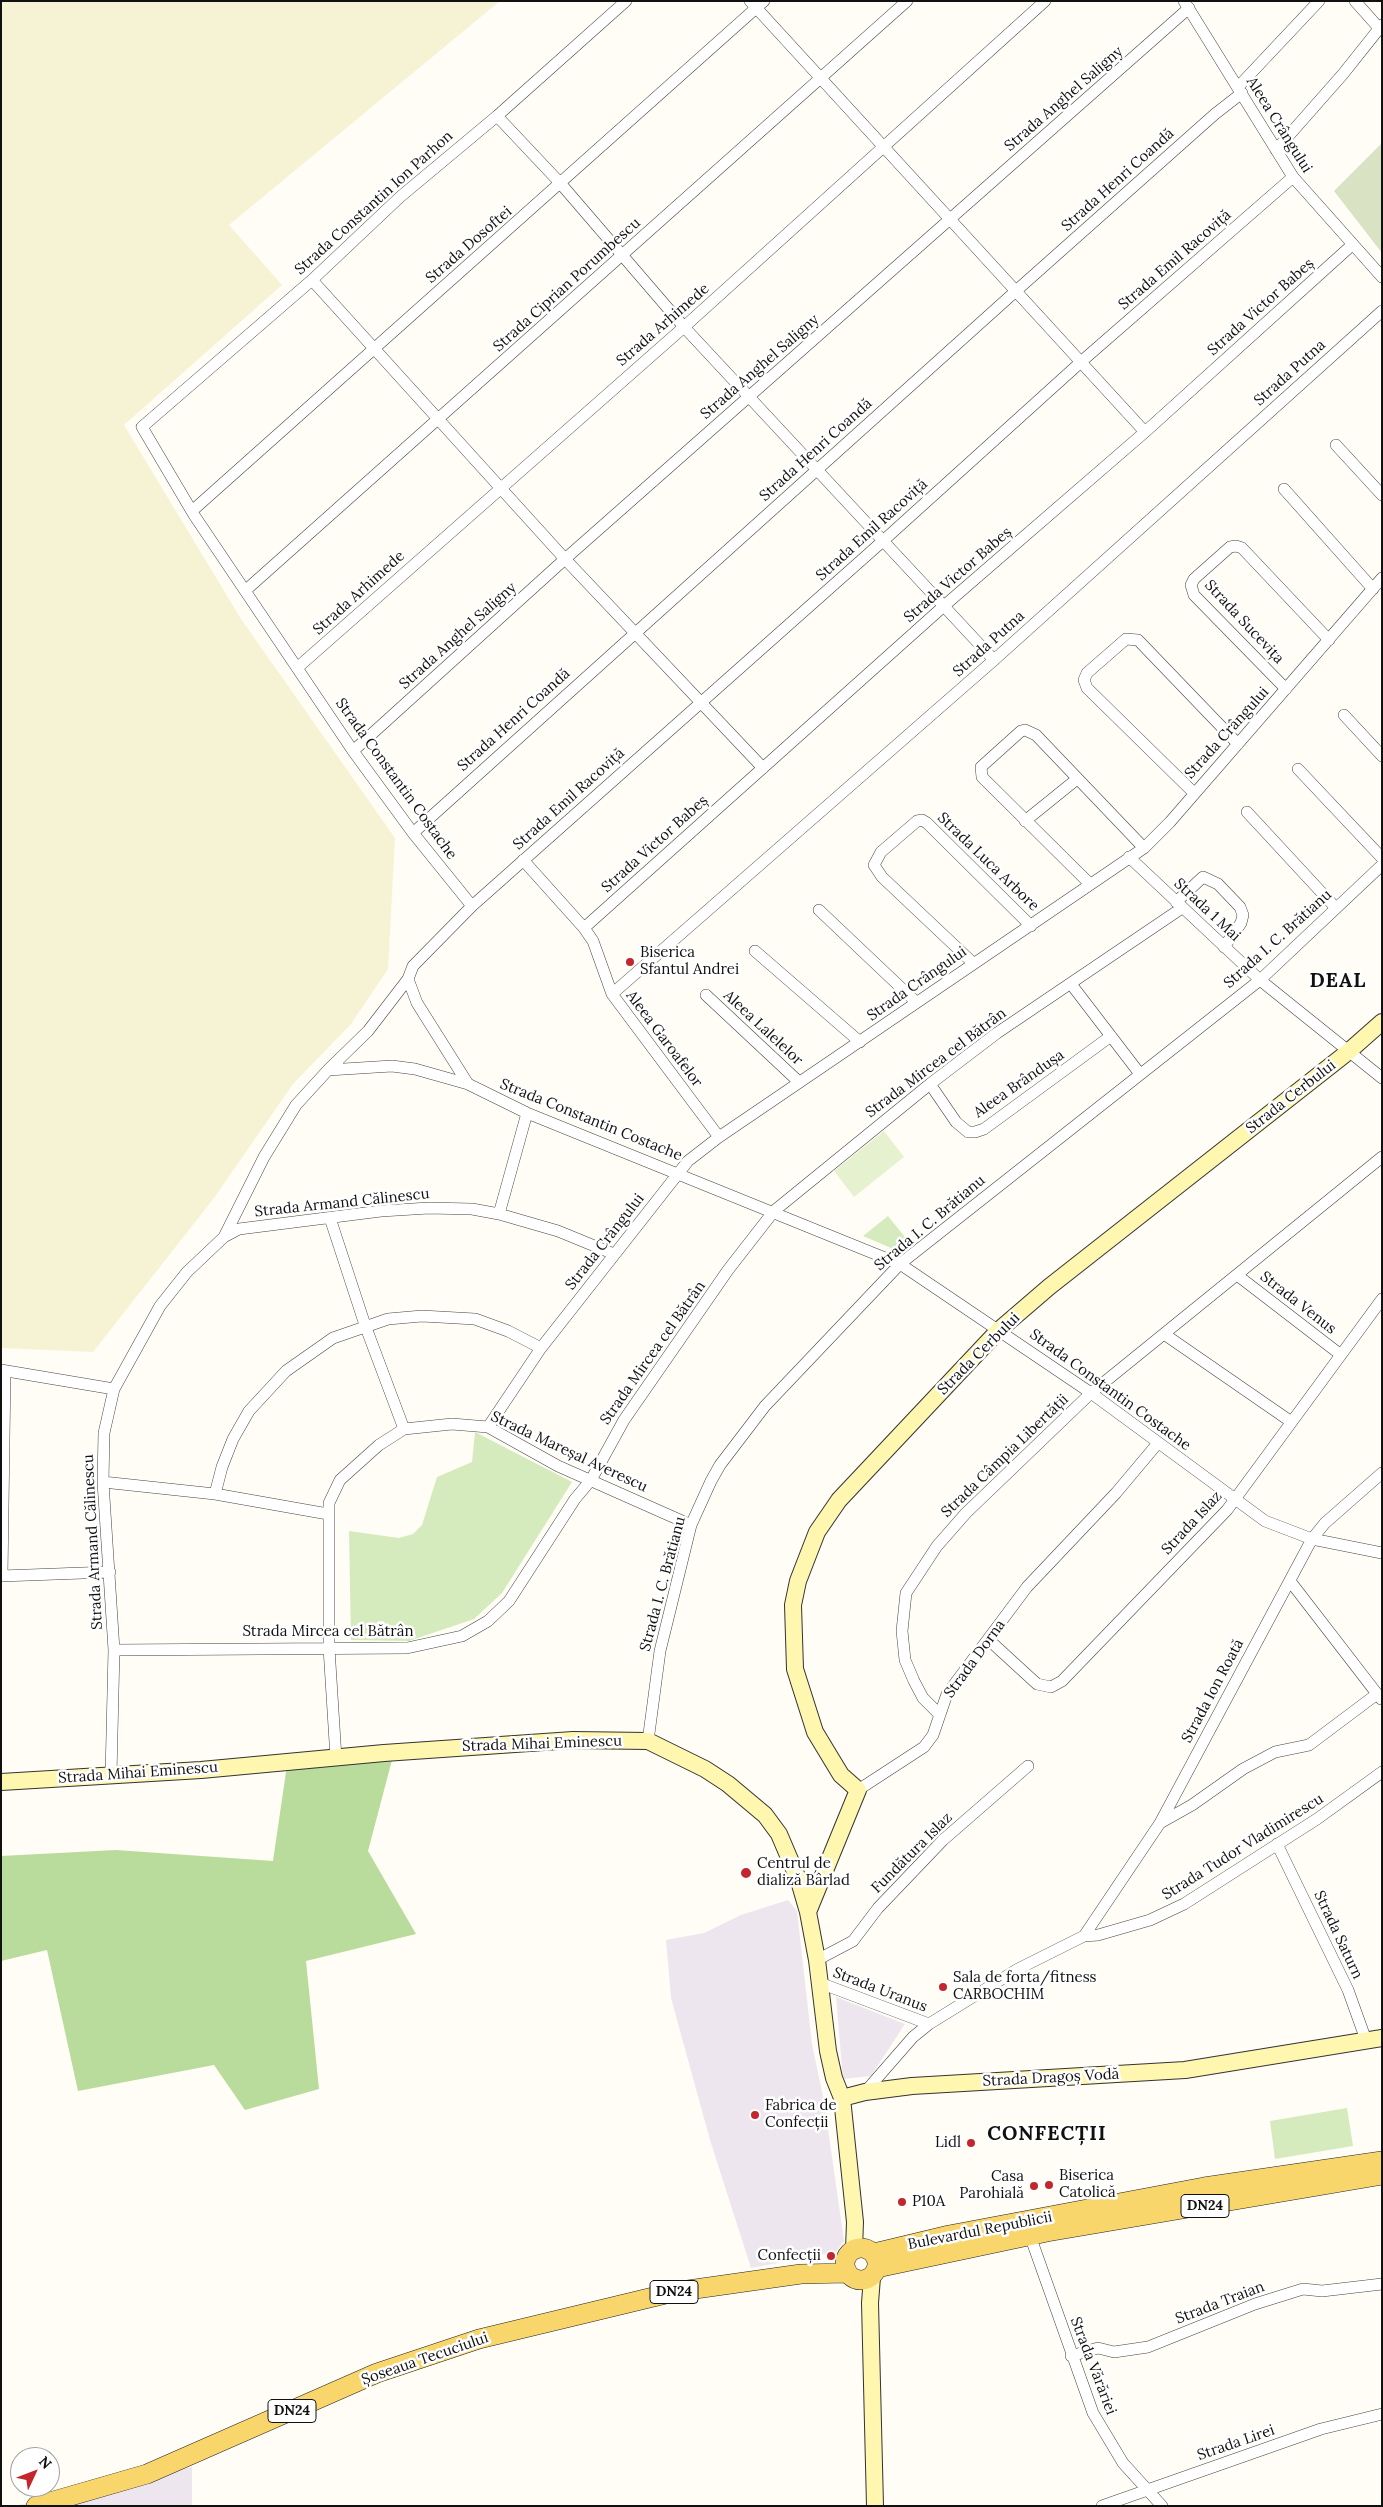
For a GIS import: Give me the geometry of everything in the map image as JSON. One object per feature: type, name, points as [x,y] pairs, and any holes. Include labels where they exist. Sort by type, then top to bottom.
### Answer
[{"type":"main road","name":"Strada Cerbului","points":[[858,1790],[841,1775],[827,1756],[812,1726],[794,1669],[793,1605],[798,1581],[817,1532],[839,1500],[998,1330],[1064,1275],[1348,1052],[1382,1022]]},
{"type":"main road","name":"Strada Mihai Eminescu","points":[[1,1782],[201,1770],[573,1740],[648,1741],[720,1779],[765,1815],[779,1834],[790,1858],[808,1912],[817,1960],[828,2051],[834,2078],[842,2098]]},
{"type":"main road","points":[[808,1912],[858,1790]]},
{"type":"main road","name":"Strada Dragoș Vodă","points":[[842,2098],[865,2092],[912,2086],[1185,2070],[1374,2039]]},
{"type":"main road","points":[[842,2098],[854,2222],[870,2303],[875,2506]]},
{"type":"main road","name":"Bulevardul Republicii","points":[[862,2264],[1204,2187],[1382,2161]]},
{"type":"main road","name":"Bulevardul Republicii","points":[[1027,2228],[1382,2175]]},
{"type":"main road","name":"Șoseaua Tecuciului","points":[[36,2506],[147,2474],[376,2373],[479,2339],[674,2292],[862,2264]]},
{"type":"street","name":"Strada Constantin Ion Parhon","points":[[142,427],[312,280],[400,197],[497,116],[626,1]]},
{"type":"street","name":"Strada Ciprian Porumbescu","points":[[246,590],[907,1]]},
{"type":"street","name":"Strada Arhimede","points":[[297,668],[684,327],[1045,1]]},
{"type":"street","name":"Strada Henri Coandă","points":[[413,833],[634,631],[1215,114],[1240,90],[1319,1]]},
{"type":"street","points":[[1276,150],[1343,74],[1380,27],[1355,1]]},
{"type":"street","points":[[757,4],[819,78],[882,148],[1017,290],[1145,432]]},
{"type":"street","name":"Strada Dosoftei","points":[[192,510],[560,184],[757,4]]},
{"type":"street","name":"Aleea Crângului","points":[[1187,5],[1292,177],[1382,277]]},
{"type":"street","name":"Strada Anghel Saligny","points":[[353,751],[565,560],[950,220],[1187,5]]},
{"type":"street","points":[[497,116],[560,184],[684,327],[945,605],[994,660]]},
{"type":"street","name":"Strada Emil Racoviță","points":[[472,906],[884,540],[1082,361],[1292,177]]},
{"type":"street","name":"Strada Victor Babeș","points":[[584,928],[945,605],[1145,432],[1352,245]]},
{"type":"street","points":[[312,280],[565,560],[763,768]]},
{"type":"street","name":"Strada Putna","points":[[612,994],[994,660],[1382,311]]},
{"type":"street","name":"Strada Constantin Costache","points":[[142,427],[192,510],[353,751],[413,833],[472,906]]},
{"type":"street","points":[[1336,445],[1382,495]]},
{"type":"street","points":[[1284,489],[1373,588]]},
{"type":"street","name":"Strada Sucevița","points":[[1286,689],[1194,595],[1191,585],[1194,579],[1230,547],[1242,548],[1329,640]]},
{"type":"street","name":"Strada Crângului","points":[[488,1427],[541,1348],[678,1173],[696,1153],[1144,848],[1170,822],[1382,578]]},
{"type":"street","points":[[1194,793],[1087,688],[1084,680],[1087,673],[1126,639],[1138,640],[1238,744]]},
{"type":"street","points":[[1344,715],[1382,756]]},
{"type":"street","points":[[1090,884],[987,783],[980,772],[985,762],[1021,731],[1025,730],[1036,735],[1144,848]]},
{"type":"street","points":[[1298,769],[1382,858]]},
{"type":"street","points":[[1025,821],[1077,778]]},
{"type":"street","points":[[1247,812],[1335,907]]},
{"type":"street","name":"Strada Luca Arbore","points":[[973,963],[894,888],[874,865],[881,852],[917,820],[927,823],[1030,926]]},
{"type":"street","name":"Strada 1 Mai","points":[[1129,857],[1260,980],[1382,1078]]},
{"type":"street","name":"Aleea Garoafelor","points":[[523,860],[584,928],[593,941],[612,994],[719,1137]]},
{"type":"street","name":"Strada I. C. Brătianu","points":[[648,1741],[663,1633],[692,1525],[711,1481],[759,1413],[900,1264],[1260,980],[1382,864]]},
{"type":"street","name":"Strada Mircea cel Bătrân","points":[[114,1650],[407,1648],[434,1644],[462,1636],[488,1621],[509,1601],[574,1499],[591,1480],[624,1420],[728,1270],[774,1211],[930,1084],[997,1033],[1071,984],[1179,905],[1203,877],[1218,884],[1240,906],[1243,915],[1241,923],[1224,947]]},
{"type":"street","points":[[224,1237],[264,1157],[296,1105],[368,1031],[408,979],[413,966],[472,906]]},
{"type":"street","points":[[819,910],[916,1002]]},
{"type":"street","points":[[755,951],[860,1042]]},
{"type":"street","points":[[408,979],[426,1019],[468,1084]]},
{"type":"street","points":[[1071,984],[1140,1074]]},
{"type":"street","name":"Aleea Lalelelor","points":[[706,995],[799,1082]]},
{"type":"street","name":"Aleea Brândușa","points":[[930,1084],[956,1122],[968,1132],[975,1132],[984,1129],[1111,1036]]},
{"type":"street","name":"Strada Constantin Costache","points":[[328,1070],[384,1066],[415,1069],[468,1084],[527,1113],[774,1211],[900,1264],[1092,1393],[1158,1444],[1265,1521],[1312,1539],[1382,1553]]},
{"type":"street","points":[[499,1214],[527,1113]]},
{"type":"street","name":"Strada Câmpia Libertății","points":[[940,1715],[923,1698],[905,1660],[902,1631],[906,1593],[937,1546],[966,1512],[1092,1393],[1382,1156]]},
{"type":"street","name":"Strada Armand Călinescu","points":[[111,1775],[114,1650],[103,1482],[104,1433],[114,1389],[160,1306],[186,1272],[224,1237],[239,1229],[381,1211],[429,1208],[472,1209],[499,1214],[558,1231],[614,1254]]},
{"type":"street","points":[[330,1218],[365,1325],[404,1429]]},
{"type":"street","name":"Strada Venus","points":[[1237,1275],[1342,1355]]},
{"type":"street","name":"Strada Islaz","points":[[990,1640],[1037,1684],[1051,1687],[1062,1681],[1227,1510],[1290,1421],[1342,1355],[1382,1299]]},
{"type":"street","points":[[215,1494],[222,1467],[233,1439],[249,1411],[264,1392],[286,1371],[333,1338],[365,1325],[388,1319],[422,1316],[475,1319],[508,1331],[541,1348]]},
{"type":"street","points":[[1164,1334],[1290,1421]]},
{"type":"street","points":[[110,1572],[2,1576],[3,1370],[114,1389]]},
{"type":"street","name":"Strada Mareșal Averescu","points":[[336,1758],[330,1648],[328,1514],[333,1491],[340,1480],[379,1445],[404,1429],[452,1424],[488,1427],[558,1466],[692,1525]]},
{"type":"street","name":"Strada Dorna","points":[[858,1790],[924,1747],[933,1735],[947,1694],[990,1640],[1027,1587],[1116,1493],[1158,1444]]},
{"type":"street","name":"Strada Ion Roată","points":[[1084,1936],[1160,1822],[1312,1539],[1325,1523],[1382,1473]]},
{"type":"street","points":[[103,1482],[215,1494],[328,1514]]},
{"type":"street","points":[[1160,1822],[1192,1805],[1243,1769],[1275,1752],[1309,1745],[1379,1697],[1290,1581]]},
{"type":"street","name":"Fundătura Islaz","points":[[817,1960],[853,1942],[878,1908],[943,1840],[1028,1766]]},
{"type":"street","name":"Strada Tudor Vladimirescu","points":[[865,2092],[880,2077],[908,2042],[930,2024],[1018,1969],[1084,1936],[1131,1926],[1184,1904],[1346,1800],[1382,1772]]},
{"type":"street","name":"Strada Saturn","points":[[1277,1844],[1374,2039]]},
{"type":"street","name":"Strada Uranus","points":[[820,1983],[930,2024]]},
{"type":"street","name":"Strada Vărăriei","points":[[1027,2228],[1087,2399],[1106,2438],[1123,2463],[1146,2491],[1162,2506]]},
{"type":"street","name":"Strada Traian","points":[[1071,2356],[1098,2348],[1114,2352],[1148,2347],[1255,2304],[1303,2290],[1382,2284]]},
{"type":"street","name":"Strada Lirei","points":[[1102,2506],[1321,2429],[1382,2414]]},
{"type":"shaded area","points":[[1,1],[500,1],[229,225],[282,285],[124,425],[241,619],[395,838],[388,969],[351,1024],[293,1084],[214,1198],[93,1352],[1,1348]]},
{"type":"shaded area","points":[[788,1900],[797,1911],[812,2044],[824,2101],[844,2241],[836,2252],[751,2268],[710,2140],[671,1998],[666,1940],[704,1933],[741,1915]]},
{"type":"shaded area","points":[[836,1997],[905,2024],[871,2076],[843,2079]]},
{"type":"shaded area","points":[[192,2467],[192,2506],[14,2506]]},
{"type":"green space","points":[[1382,143],[1382,253],[1334,191]]},
{"type":"green space","points":[[884,1131],[904,1157],[854,1197],[834,1171]]},
{"type":"green space","points":[[888,1216],[909,1242],[898,1251],[863,1236]]},
{"type":"green space","points":[[475,1432],[572,1482],[502,1593],[474,1619],[409,1641],[351,1640],[349,1531],[399,1538],[413,1534],[422,1525],[437,1477],[472,1462]]},
{"type":"green space","points":[[392,1760],[368,1851],[416,1934],[306,1961],[319,2089],[245,2110],[214,2065],[78,2091],[47,1950],[1,1961],[1,1856],[116,1850],[273,1861],[287,1765]]},
{"type":"green space","points":[[1347,2108],[1353,2146],[1275,2159],[1270,2121]]},
{"type":"place","name":"Biserica Sfantul Andrei","points":[[630,962]]},
{"type":"place","name":"Centrul de dializă Bârlad","points":[[746,1873]]},
{"type":"place","name":"Sala de forta/fitness CARBOCHIM","points":[[943,1987]]},
{"type":"place","name":"Fabrica de Confecții","points":[[755,2115]]},
{"type":"place","name":"Lidl","points":[[971,2143]]},
{"type":"place","name":"Biserica Catolică","points":[[1049,2185]]},
{"type":"place","name":"Casa Parohială","points":[[1034,2186]]},
{"type":"place","name":"P10A","points":[[902,2202]]},
{"type":"place","name":"Confecții","points":[[831,2256]]},
{"type":"district","name":"DEAL","points":[[1338,981]]},
{"type":"district","name":"CONFECȚII","points":[[1047,2134]]}]
